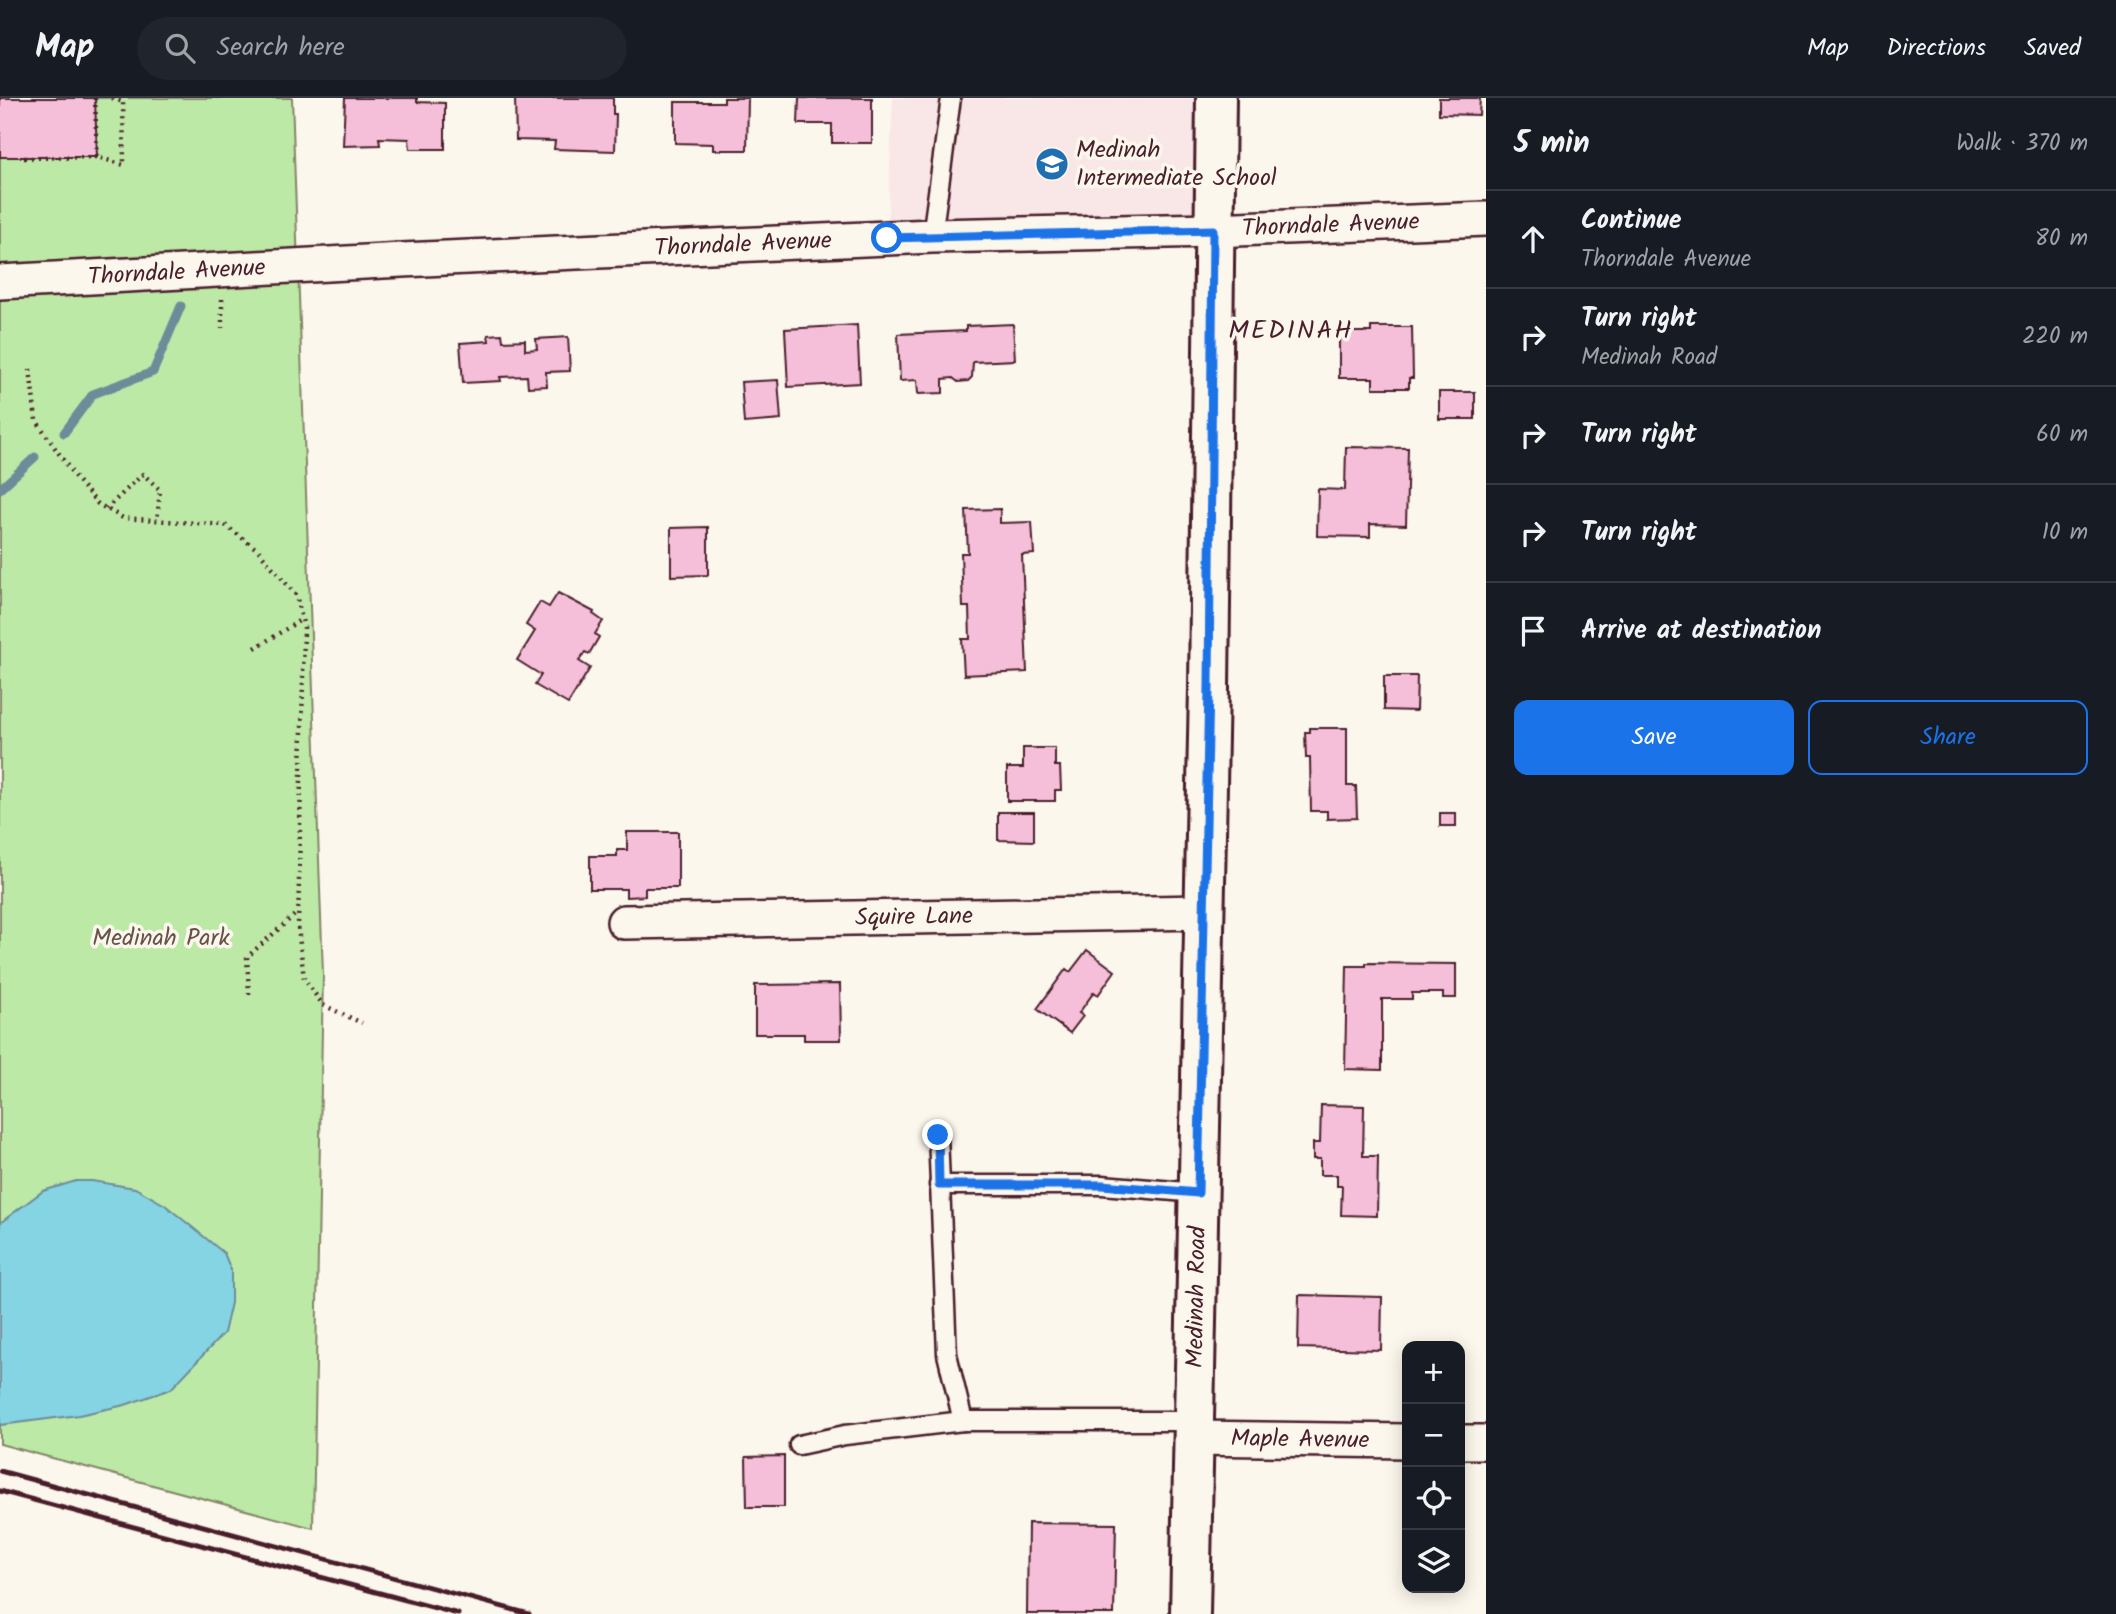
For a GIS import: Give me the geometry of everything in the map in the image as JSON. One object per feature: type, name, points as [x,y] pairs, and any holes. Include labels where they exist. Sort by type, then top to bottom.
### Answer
[{"type":"main road","name":"Medinah Road","points":[[1190,1614],[1209,688],[1216,98]]},
{"type":"street","name":"Thorndale Avenue","points":[[0,282],[401,260],[932,236],[1213,230],[1486,219]]},
{"type":"street","name":"Squire Lane","points":[[624,922],[1204,912]]},
{"type":"street","name":"Maple Avenue","points":[[1193,1429],[1402,1441]]},
{"type":"street","points":[[1465,1442],[1486,1442]]},
{"type":"lane","points":[[932,236],[951,98]]},
{"type":"lane","points":[[938,1135],[947,1354],[963,1421]]},
{"type":"lane","points":[[939,1185],[1102,1185],[1198,1193]]},
{"type":"lane","points":[[799,1444],[845,1435],[963,1421],[1193,1429]]},
{"type":"path","points":[[95,98],[97,157]]},
{"type":"path","points":[[24,158],[97,157],[124,164],[123,100],[112,98]]},
{"type":"path","points":[[30,369],[36,420],[77,480],[98,504],[123,518],[225,525],[258,550],[296,595],[304,627],[298,927],[304,979],[323,1005],[362,1023]]},
{"type":"path","points":[[106,509],[143,474],[160,490],[157,520]]},
{"type":"path","points":[[255,648],[302,619]]},
{"type":"path","points":[[249,994],[247,957],[299,911]]},
{"type":"shaded area","name":"Medinah Intermediate School","points":[[893,98],[1215,98],[1213,230],[887,238]]},
{"type":"green space","name":"Medinah Park","points":[[0,98],[292,98],[323,974],[313,1528],[0,1444]]},
{"type":"water","points":[[76,1181],[135,1188],[165,1205],[224,1253],[231,1270],[231,1303],[224,1333],[171,1389],[125,1405],[79,1415],[0,1425],[0,1223],[43,1191]]},
{"type":"building","points":[[0,98],[95,98],[97,157],[0,157]]},
{"type":"building","points":[[345,98],[417,98],[417,102],[445,103],[445,149],[410,149],[409,139],[379,138],[380,145],[343,146]]},
{"type":"building","points":[[515,98],[613,98],[613,114],[616,114],[615,151],[554,149],[555,141],[516,140]]},
{"type":"building","points":[[724,98],[748,98],[747,150],[713,150],[713,144],[675,143],[675,102],[724,102]]},
{"type":"building","points":[[799,98],[872,98],[872,143],[832,143],[832,124],[798,124]]},
{"type":"building","points":[[1439,98],[1480,98],[1479,115],[1439,114]]},
{"type":"building","points":[[1013,324],[1015,360],[973,362],[972,377],[968,381],[943,379],[943,393],[918,394],[917,380],[900,381],[898,334],[966,331],[966,326]]},
{"type":"building","points":[[857,325],[860,383],[788,387],[785,329]]},
{"type":"building","points":[[1371,327],[1412,327],[1413,378],[1409,378],[1409,388],[1373,388],[1373,378],[1339,378],[1339,332],[1371,332]]},
{"type":"building","points":[[502,334],[503,341],[525,340],[525,350],[537,349],[536,339],[568,337],[570,371],[546,372],[547,386],[528,387],[527,376],[500,377],[501,381],[463,383],[460,343],[489,341],[488,335]]},
{"type":"building","points":[[778,380],[781,420],[744,423],[741,382]]},
{"type":"building","points":[[1439,392],[1475,392],[1475,419],[1439,419]]},
{"type":"building","points":[[1346,447],[1408,448],[1406,525],[1370,524],[1370,537],[1317,536],[1318,489],[1345,490]]},
{"type":"building","points":[[1000,509],[1000,523],[1032,522],[1034,554],[1022,555],[1027,672],[964,675],[962,639],[970,639],[969,607],[963,607],[961,553],[968,553],[966,510]]},
{"type":"building","points":[[708,527],[708,575],[671,576],[671,528]]},
{"type":"building","points":[[558,593],[594,612],[593,614],[603,621],[595,634],[599,637],[589,654],[585,652],[579,661],[590,668],[568,704],[535,685],[541,675],[517,660],[535,631],[526,625],[540,602],[549,607]]},
{"type":"building","points":[[1384,676],[1417,676],[1416,711],[1384,710]]},
{"type":"building","points":[[1310,728],[1347,728],[1347,786],[1356,786],[1357,818],[1327,819],[1327,811],[1311,811],[1310,758],[1306,758],[1305,732],[1310,732]]},
{"type":"building","points":[[1023,748],[1055,748],[1055,766],[1060,766],[1061,790],[1055,790],[1055,801],[1007,801],[1007,768],[1023,768]]},
{"type":"building","points":[[998,812],[1034,812],[1034,841],[998,840]]},
{"type":"building","points":[[1440,813],[1456,813],[1456,826],[1440,826]]},
{"type":"building","points":[[627,832],[678,832],[678,888],[645,888],[645,896],[626,897],[626,889],[590,889],[590,856],[617,856],[617,850],[627,850]]},
{"type":"building","points":[[1087,950],[1115,971],[1098,995],[1094,992],[1079,1013],[1083,1016],[1070,1033],[1037,1009],[1066,969],[1070,972]]},
{"type":"building","points":[[1366,963],[1456,964],[1456,998],[1443,998],[1443,993],[1412,993],[1412,999],[1382,999],[1382,1070],[1345,1069],[1347,966],[1366,966]]},
{"type":"building","points":[[840,984],[841,1040],[804,1040],[804,1034],[755,1034],[755,985]]},
{"type":"building","points":[[1321,1105],[1364,1106],[1363,1156],[1378,1156],[1377,1216],[1341,1215],[1342,1186],[1337,1186],[1337,1175],[1320,1175],[1320,1159],[1313,1159],[1313,1143],[1320,1143]]},
{"type":"building","points":[[1299,1295],[1382,1297],[1381,1350],[1298,1348]]},
{"type":"building","points":[[784,1456],[784,1507],[747,1507],[746,1457]]},
{"type":"building","points":[[1028,1523],[1116,1524],[1114,1614],[1027,1614]]},
{"type":"waterway","points":[[64,433],[93,394],[153,372],[181,306]]},
{"type":"waterway","points":[[0,489],[35,457]]},
{"type":"railway","points":[[0,1471],[529,1614]]},
{"type":"railway","points":[[0,1491],[458,1614]]},
{"type":"place","name":"Medinah Intermediate School","points":[[1052,164]]},
{"type":"district","name":"MEDINAH","points":[[1291,331]]},
{"type":"route","points":[[887,238],[1213,230],[1209,688],[1198,1193],[1102,1185],[939,1185],[938,1135]]}]
